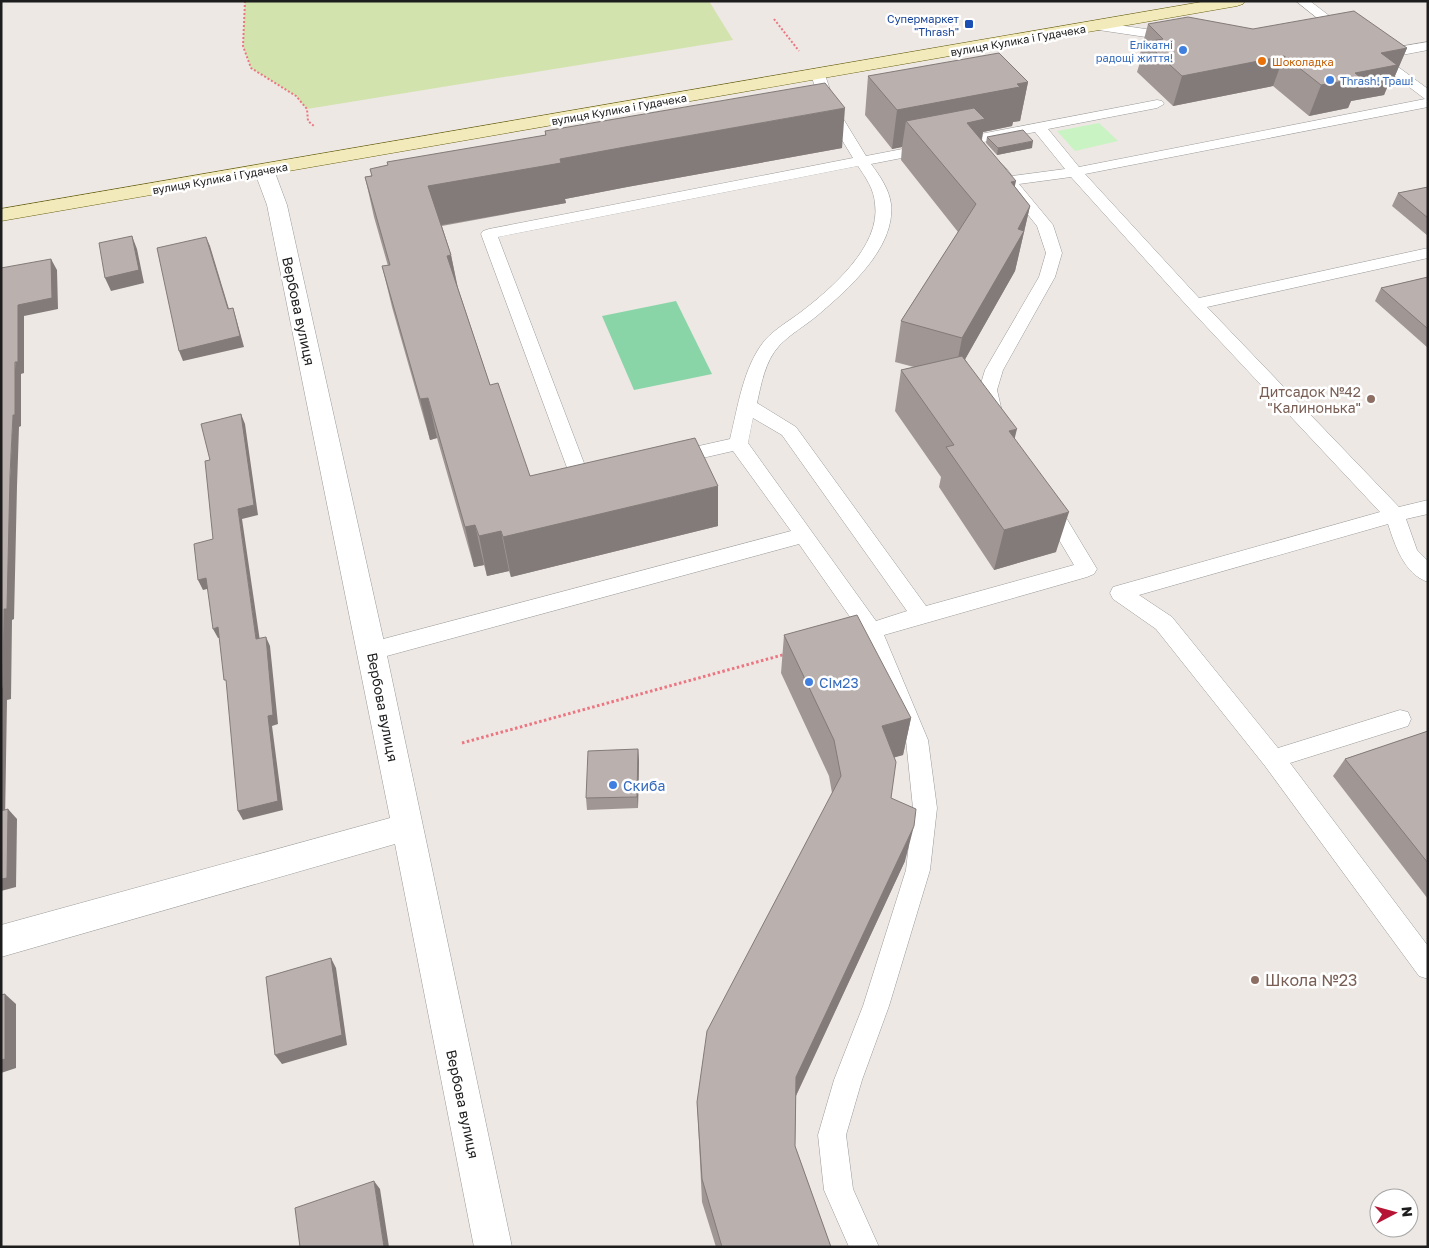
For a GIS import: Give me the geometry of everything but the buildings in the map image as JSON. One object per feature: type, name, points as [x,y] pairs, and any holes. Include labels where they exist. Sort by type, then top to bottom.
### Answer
[{"type":"main road","name":"вулиця Кулика і Гудачека","points":[[1,215],[1237,1]]},
{"type":"street","name":"Вербова вулиця","points":[[264,170],[277,205],[372,651],[493,1247]]},
{"type":"street","points":[[1,941],[407,827]]},
{"type":"lane","points":[[1302,1],[1428,96]]},
{"type":"lane","points":[[1306,21],[1324,18]]},
{"type":"lane","points":[[1097,26],[1185,39]]},
{"type":"lane","points":[[1375,56],[1428,46]]},
{"type":"lane","points":[[738,444],[759,364],[772,344],[817,308],[854,272],[878,235],[885,211],[879,186],[829,107],[818,75]]},
{"type":"lane","points":[[738,444],[580,479],[489,234],[1157,104]]},
{"type":"lane","points":[[1010,181],[1074,172],[1428,104]]},
{"type":"lane","points":[[1039,128],[1074,172],[1195,304],[1395,515],[1408,552],[1428,574]]},
{"type":"lane","points":[[973,141],[1010,181],[1046,225],[1054,253],[1046,277],[1006,352],[994,370],[988,390],[995,417],[1005,434]]},
{"type":"lane","points":[[1195,304],[1428,253]]},
{"type":"lane","points":[[748,406],[789,431],[921,615]]},
{"type":"lane","points":[[738,444],[872,631],[917,740],[925,808],[918,870],[876,1006],[848,1080],[832,1135],[839,1190],[864,1247]]},
{"type":"lane","points":[[872,631],[921,615],[1087,569],[1041,493]]},
{"type":"lane","points":[[1428,507],[1120,593],[1164,623],[1273,759],[1428,967]]},
{"type":"lane","points":[[372,651],[804,535]]},
{"type":"lane","points":[[1273,759],[1400,719]]},
{"type":"path","points":[[245,1],[243,46],[251,68],[296,96],[307,109],[308,121],[315,127]]},
{"type":"path","points":[[774,20],[818,75]]},
{"type":"path","points":[[462,743],[795,652]]},
{"type":"green space","points":[[245,1],[709,1],[733,40],[307,109],[296,96],[251,68],[243,46]]},
{"type":"green space","points":[[1099,123],[1118,141],[1075,151],[1057,131]]},
{"type":"green space","points":[[676,301],[712,374],[634,390],[602,316]]},
{"type":"place","name":"Супермаркет \"Thrash\"","points":[[969,24]]},
{"type":"place","name":"Елікатні радощі життя!","points":[[1183,50]]},
{"type":"place","name":"Шоколадка","points":[[1262,61]]},
{"type":"place","name":"Thrash! Траш!","points":[[1330,80]]},
{"type":"place","name":"Дитсадок №42 \"Калинонька\"","points":[[1371,399]]},
{"type":"place","name":"Сім23","points":[[809,682]]},
{"type":"place","name":"Скиба","points":[[613,785]]},
{"type":"place","name":"Школа №23","points":[[1255,980]]}]
